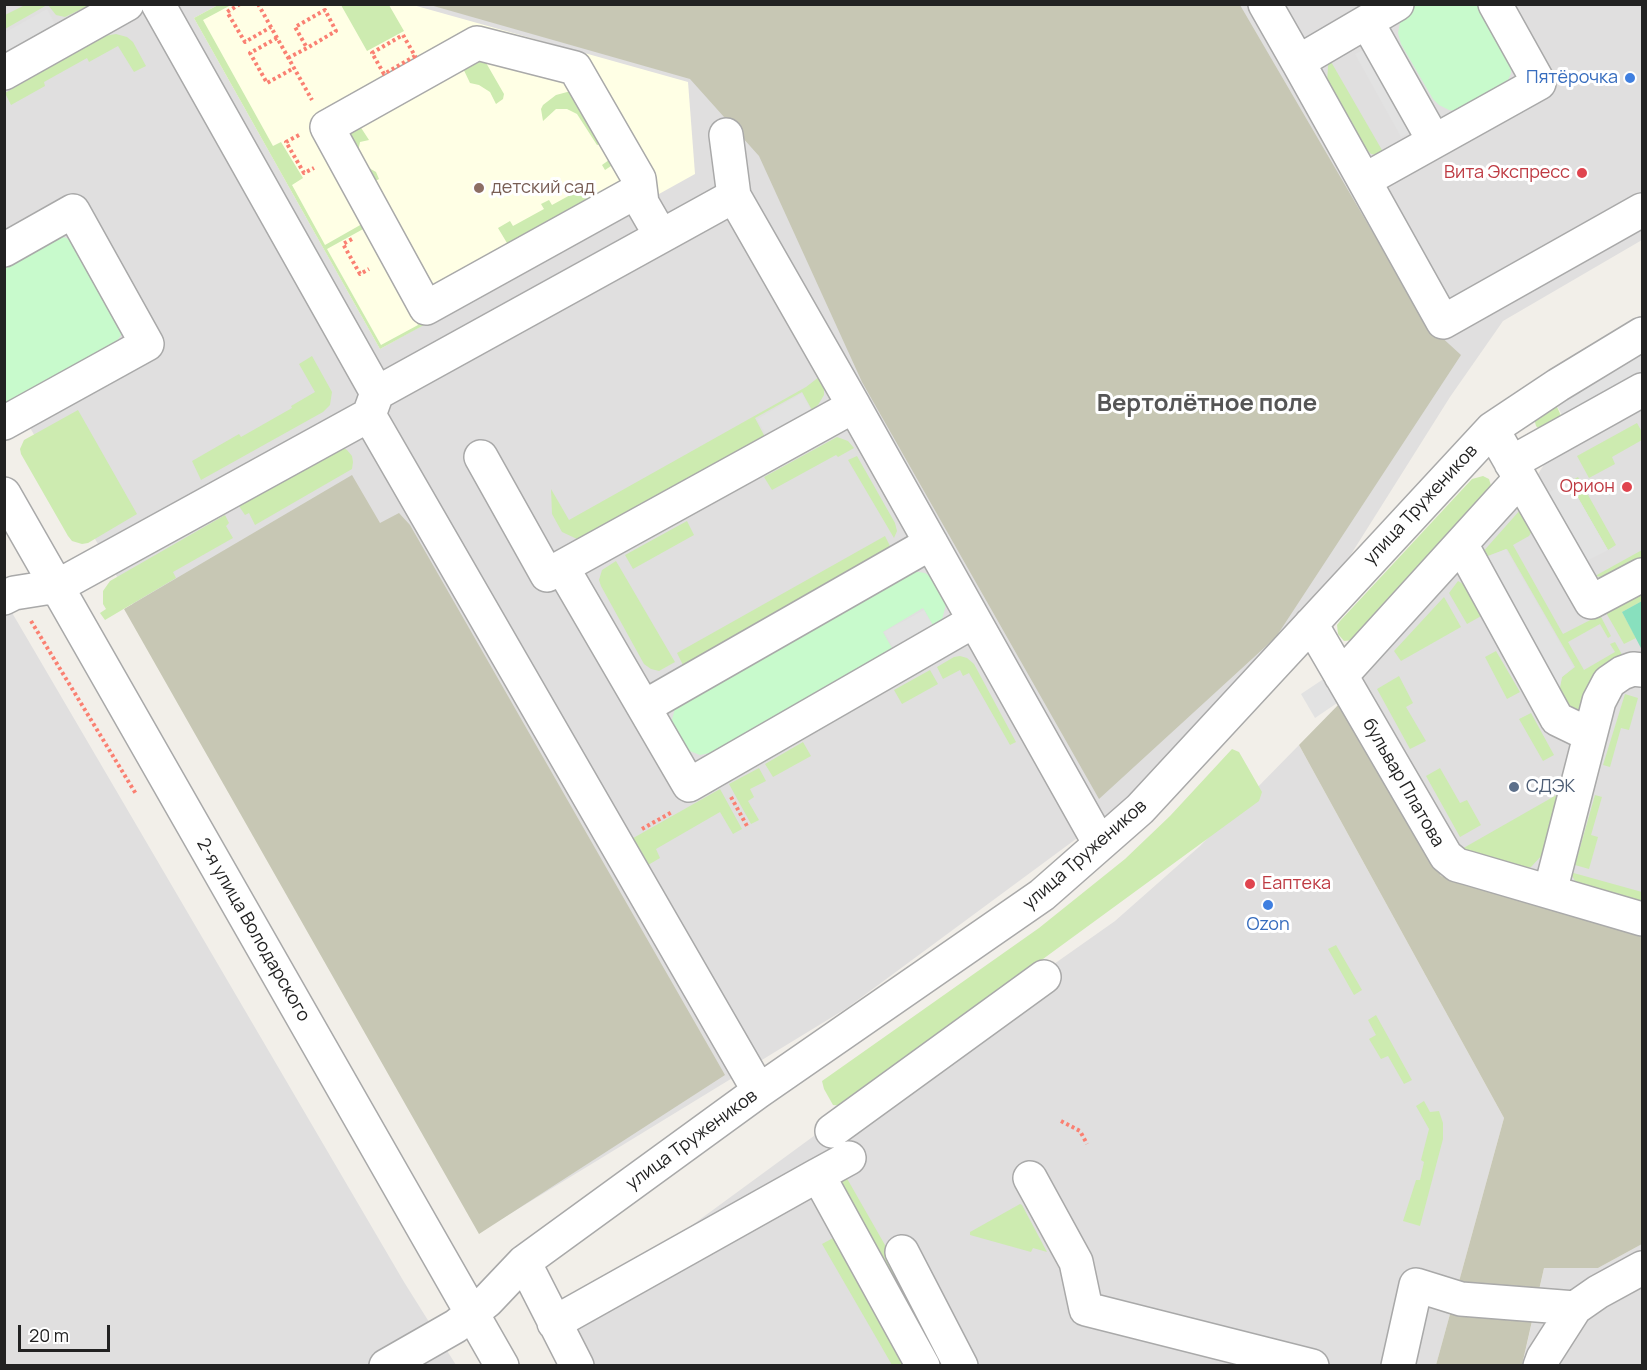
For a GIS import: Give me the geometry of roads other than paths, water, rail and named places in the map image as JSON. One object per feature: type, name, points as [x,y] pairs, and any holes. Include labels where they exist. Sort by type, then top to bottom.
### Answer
[{"type":"street","points":[[4,73],[127,4]]},
{"type":"street","points":[[158,4],[373,404],[759,1091]]},
{"type":"street","points":[[1265,4],[1443,322],[1642,210]]},
{"type":"street","points":[[1298,62],[1397,4]]},
{"type":"street","points":[[1365,180],[1539,83],[1495,4]]},
{"type":"street","points":[[1367,22],[1434,141]]},
{"type":"street","points":[[639,190],[426,308],[327,127],[477,44],[575,68],[639,179],[642,203],[661,236]]},
{"type":"street","points":[[726,135],[734,196],[1100,844]]},
{"type":"street","points":[[4,598],[14,593],[58,586],[661,236],[734,196]]},
{"type":"street","points":[[4,250],[72,212],[147,344],[4,423]]},
{"type":"street","name":"улица Тружеников","points":[[386,1365],[456,1326],[487,1301],[524,1262],[759,1091],[1042,895],[1140,809],[1492,429],[1558,385],[1642,334]]},
{"type":"street","points":[[1341,676],[1461,544],[1516,471],[1642,390]]},
{"type":"street","points":[[481,457],[547,575],[854,406]]},
{"type":"street","points":[[1492,429],[1591,602],[1642,575]]},
{"type":"street","name":"2-я улица Володарского","points":[[4,494],[502,1365]]},
{"type":"street","points":[[644,707],[931,543]]},
{"type":"street","points":[[1461,544],[1557,719],[1590,735]]},
{"type":"street","points":[[562,567],[689,785],[975,621]]},
{"type":"street","name":"бульвар Платова","points":[[1311,624],[1446,856],[1457,865],[1642,919]]},
{"type":"street","points":[[1550,892],[1599,701],[1610,682],[1622,673],[1633,669],[1642,670]]},
{"type":"street","points":[[832,1131],[1044,978]]},
{"type":"street","points":[[554,1323],[849,1158]]},
{"type":"street","points":[[818,1175],[923,1365]]},
{"type":"street","points":[[1030,1178],[1076,1262],[1086,1309],[1312,1365]]},
{"type":"street","points":[[902,1252],[961,1365]]},
{"type":"street","points":[[524,1262],[578,1365]]},
{"type":"street","points":[[1540,1365],[1575,1308],[1598,1292],[1642,1268]]},
{"type":"street","points":[[1398,1365],[1416,1286],[1461,1299],[1575,1308]]},
{"type":"place","name":"Пятёрочка","points":[[1630,78]]},
{"type":"place","name":"Вита Экспресс","points":[[1582,173]]},
{"type":"place","name":"детский сад","points":[[479,188]]},
{"type":"place","name":"Орион","points":[[1627,487]]},
{"type":"place","name":"СДЭК","points":[[1514,787]]},
{"type":"place","name":"Еаптека","points":[[1250,884]]},
{"type":"place","name":"Ozon","points":[[1268,905]]},
{"type":"district","name":"Вертолётное поле","points":[[1207,404]]}]
